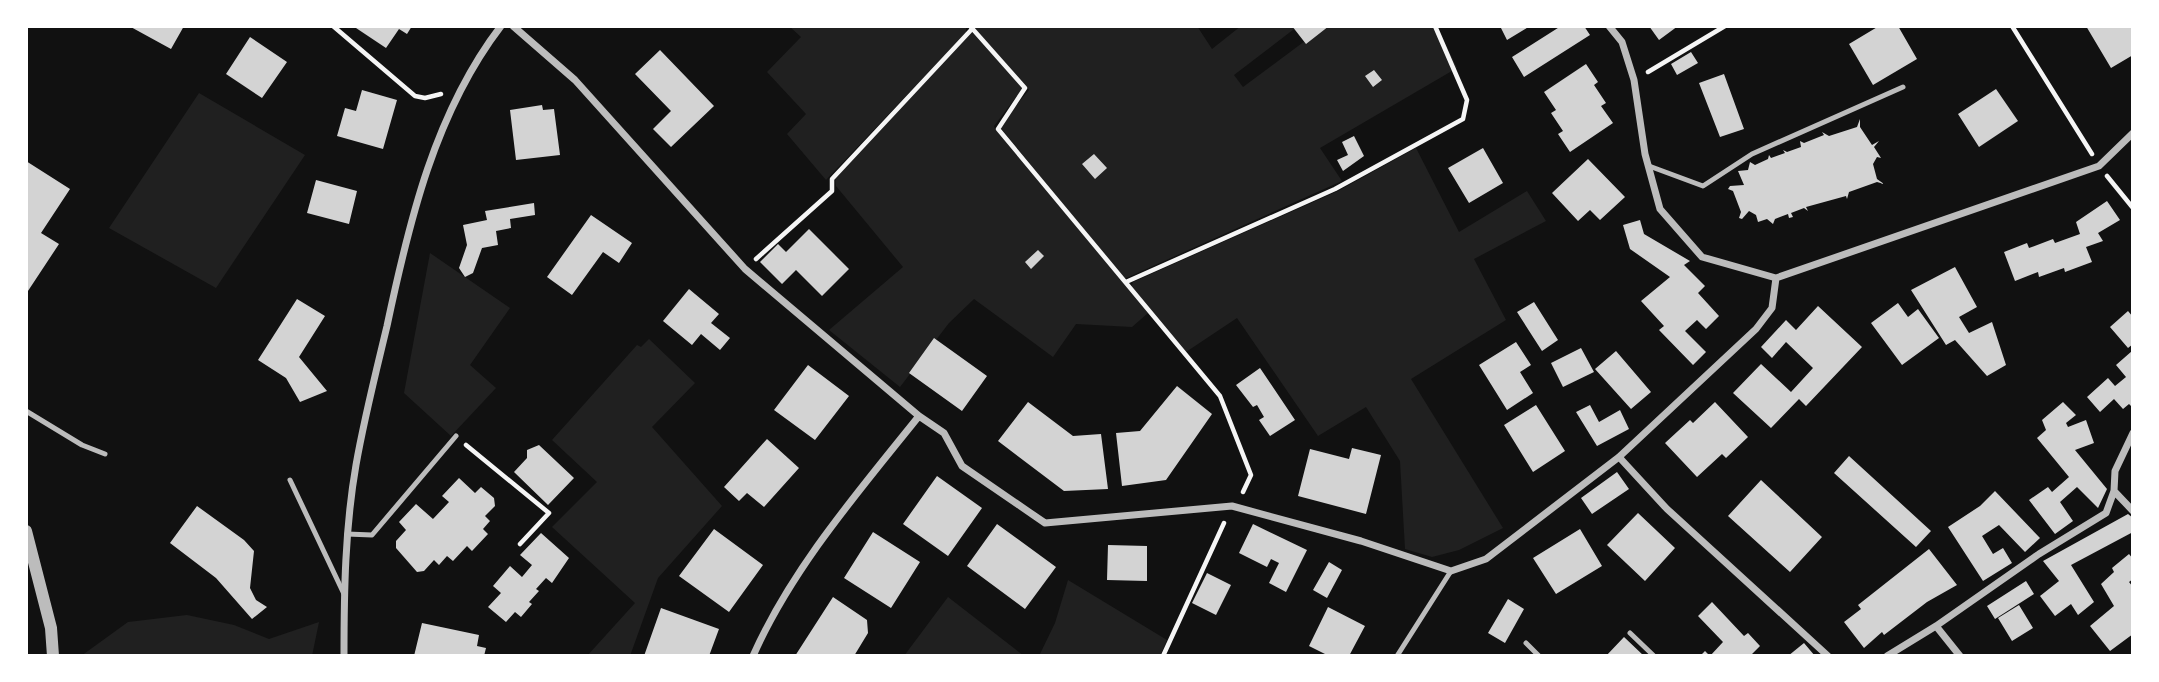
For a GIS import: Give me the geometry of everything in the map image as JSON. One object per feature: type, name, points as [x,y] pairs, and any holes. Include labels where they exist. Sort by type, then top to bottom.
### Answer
[{"type":"street","points":[[344,656],[347,534],[356,466],[409,222],[442,131],[478,56],[501,26]]},
{"type":"street","points":[[513,26],[575,80],[745,269],[919,416],[944,433],[962,466],[1045,523],[1232,506],[1361,541],[1451,571],[1486,559],[1619,457],[1756,329],[1772,308],[1776,278]]},
{"type":"street","points":[[1609,26],[1622,42],[1634,80],[1648,166],[1660,209],[1702,257],[1776,278],[2099,166],[2133,133]]},
{"type":"street","points":[[753,656],[766,625],[842,512],[919,416]]},
{"type":"street","points":[[1887,656],[1936,626],[2039,554],[2106,513],[2114,491],[2115,471],[2133,433]]},
{"type":"street","points":[[1619,457],[1667,509],[1828,656]]},
{"type":"street","points":[[2114,491],[2133,511]]},
{"type":"street","points":[[26,531],[51,628],[53,656]]},
{"type":"street","points":[[1936,626],[1960,656]]},
{"type":"lane","points":[[1648,166],[1703,187],[1752,154],[1903,87]]},
{"type":"lane","points":[[26,411],[82,445],[105,454]]},
{"type":"lane","points":[[347,534],[372,535],[456,436]]},
{"type":"lane","points":[[290,480],[344,594]]},
{"type":"lane","points":[[1397,656],[1451,571]]},
{"type":"lane","points":[[1630,633],[1654,656]]},
{"type":"lane","points":[[1527,643],[1539,656]]},
{"type":"path","points":[[333,26],[415,96],[425,99],[446,91]]},
{"type":"path","points":[[1126,282],[1335,189],[1463,119],[1466,100],[1435,26]]},
{"type":"path","points":[[1634,80],[1725,26]]},
{"type":"path","points":[[2012,26],[2099,166],[2133,208]]},
{"type":"path","points":[[745,269],[832,191],[832,178],[971,28],[1025,88],[998,129],[1220,396],[1251,475],[1239,501],[1232,506],[1163,656]]},
{"type":"path","points":[[456,436],[549,513],[520,544]]},
{"type":"shaded area","points":[[789,26],[966,26],[966,33],[826,180],[787,134],[806,114],[767,72],[801,37]]},
{"type":"shaded area","points":[[972,26],[1197,26],[1212,49],[1241,26],[1298,26],[1234,75],[1243,87],[1325,26],[1437,26],[1457,68],[1320,148],[1342,181],[1124,279],[999,126],[1029,90]]},
{"type":"shaded area","points":[[972,32],[1023,88],[994,126],[995,129],[1130,291],[1133,282],[1338,191],[1416,148],[1459,232],[1527,191],[1546,221],[1474,259],[1506,320],[1411,379],[1503,528],[1459,550],[1432,557],[1405,549],[1400,461],[1366,407],[1318,436],[1237,318],[1183,354],[1148,313],[1132,327],[1076,324],[1053,357],[974,299],[949,323],[900,387],[829,330],[903,267],[836,186],[835,177]]},
{"type":"shaded area","points":[[199,93],[305,155],[216,288],[109,228]]},
{"type":"shaded area","points":[[430,253],[510,308],[470,365],[496,388],[451,436],[404,393]]},
{"type":"shaded area","points":[[649,339],[695,383],[652,427],[722,506],[658,578],[630,656],[587,656],[635,603],[552,527],[597,482],[552,440],[637,345],[641,347]]},
{"type":"shaded area","points":[[1068,580],[1167,640],[1160,656],[1039,656],[1055,623]]},
{"type":"shaded area","points":[[948,597],[1024,656],[904,656]]},
{"type":"shaded area","points":[[187,615],[234,625],[269,639],[319,622],[312,656],[81,656],[128,622]]},
{"type":"building","points":[[129,26],[184,26],[171,49]]},
{"type":"building","points":[[353,26],[412,26],[407,34],[399,29],[386,48]]},
{"type":"building","points":[[1292,26],[1329,26],[1306,44]]},
{"type":"building","points":[[1500,26],[1530,26],[1507,40]]},
{"type":"building","points":[[1561,26],[1584,26],[1590,35],[1524,77],[1512,57]]},
{"type":"building","points":[[1649,26],[1678,26],[1659,40]]},
{"type":"building","points":[[1879,26],[1898,26],[1917,59],[1873,85],[1849,44]]},
{"type":"building","points":[[2086,26],[2131,26],[2133,55],[2111,68]]},
{"type":"building","points":[[250,37],[287,62],[262,98],[226,74]]},
{"type":"building","points":[[660,50],[714,106],[671,147],[653,129],[671,111],[635,74]]},
{"type":"building","points":[[1691,52],[1698,63],[1677,75],[1671,64]]},
{"type":"building","points":[[1586,64],[1598,82],[1594,85],[1606,103],[1601,106],[1613,123],[1570,152],[1558,134],[1563,131],[1551,113],[1556,110],[1544,92]]},
{"type":"building","points":[[1374,70],[1382,80],[1373,87],[1365,76]]},
{"type":"building","points":[[1724,74],[1744,129],[1720,137],[1699,83]]},
{"type":"building","points":[[1996,89],[2018,121],[1979,147],[1958,114]]},
{"type":"building","points":[[362,90],[397,100],[383,149],[337,136],[345,108],[356,111]]},
{"type":"building","points":[[542,105],[543,110],[554,109],[560,155],[516,160],[510,110]]},
{"type":"building","points":[[1860,119],[1860,127],[1872,145],[1879,141],[1874,147],[1881,158],[1877,157],[1873,164],[1877,179],[1884,184],[1877,182],[1849,192],[1847,199],[1846,196],[1806,207],[1808,211],[1804,208],[1791,213],[1793,217],[1789,218],[1788,214],[1775,219],[1773,224],[1767,219],[1758,222],[1756,215],[1749,211],[1742,219],[1739,218],[1741,212],[1733,191],[1728,189],[1730,186],[1744,185],[1738,171],[1748,170],[1750,162],[1755,165],[1768,159],[1769,155],[1771,158],[1785,153],[1783,150],[1787,152],[1801,147],[1800,141],[1804,143],[1824,135],[1822,132],[1829,136],[1857,127]]},
{"type":"building","points":[[1354,136],[1364,156],[1343,171],[1337,160],[1348,155],[1342,142]]},
{"type":"building","points":[[1483,148],[1503,183],[1469,203],[1448,168]]},
{"type":"building","points":[[1094,154],[1107,168],[1095,179],[1082,164]]},
{"type":"building","points":[[1588,159],[1625,197],[1600,220],[1590,210],[1578,221],[1552,193]]},
{"type":"building","points":[[26,161],[70,189],[41,233],[59,244],[26,294]]},
{"type":"building","points":[[316,180],[357,191],[349,224],[307,213]]},
{"type":"building","points":[[2107,201],[2120,220],[2098,233],[2103,241],[2086,247],[2092,262],[2065,272],[2064,268],[2039,277],[2038,272],[2015,281],[2004,252],[2027,243],[2029,248],[2053,239],[2055,243],[2080,234],[2076,222]]},
{"type":"building","points":[[534,203],[535,215],[510,219],[511,228],[496,231],[498,245],[482,248],[473,273],[465,277],[459,268],[467,245],[463,225],[487,220],[485,211]]},
{"type":"building","points":[[591,215],[632,243],[619,263],[603,252],[572,295],[547,277]]},
{"type":"building","points":[[1640,220],[1644,234],[1690,261],[1684,265],[1705,286],[1698,293],[1719,316],[1706,329],[1697,320],[1685,331],[1706,352],[1693,365],[1659,330],[1664,326],[1641,301],[1670,277],[1630,249],[1623,225]]},
{"type":"building","points":[[809,229],[849,269],[822,296],[796,270],[782,284],[760,262],[778,244],[786,252]]},
{"type":"building","points":[[1038,250],[1044,256],[1031,269],[1025,262]]},
{"type":"building","points":[[1955,267],[1977,307],[1959,317],[1969,333],[1992,322],[2006,365],[1987,376],[1955,340],[1946,345],[1911,290]]},
{"type":"building","points":[[689,289],[719,314],[711,323],[730,338],[720,350],[701,334],[692,345],[663,321]]},
{"type":"building","points":[[297,299],[325,316],[299,357],[327,391],[300,402],[286,378],[258,360]]},
{"type":"building","points":[[1534,302],[1558,340],[1542,351],[1517,312]]},
{"type":"building","points":[[1898,303],[1908,317],[1918,309],[1939,338],[1902,365],[1871,323]]},
{"type":"building","points":[[1818,306],[1862,347],[1806,406],[1799,399],[1771,428],[1733,393],[1761,364],[1791,392],[1813,368],[1786,342],[1772,358],[1761,347],[1786,320],[1796,330]]},
{"type":"building","points":[[2128,311],[2133,317],[2133,344],[2128,348],[2110,327]]},
{"type":"building","points":[[934,338],[987,376],[962,411],[909,373]]},
{"type":"building","points":[[1516,342],[1531,365],[1520,372],[1533,393],[1507,410],[1479,365]]},
{"type":"building","points":[[1581,348],[1594,372],[1563,387],[1551,363]]},
{"type":"building","points":[[1616,351],[1651,392],[1631,409],[1595,369]]},
{"type":"building","points":[[2132,351],[2133,408],[2129,404],[2123,409],[2114,399],[2100,412],[2087,397],[2108,378],[2115,386],[2126,377],[2116,365]]},
{"type":"building","points":[[808,365],[849,396],[815,440],[774,410]]},
{"type":"building","points":[[1260,368],[1295,420],[1270,436],[1259,420],[1264,417],[1257,405],[1253,407],[1236,385]]},
{"type":"building","points":[[1177,386],[1212,414],[1166,480],[1122,486],[1116,433],[1140,431]]},
{"type":"building","points":[[1028,402],[1073,436],[1101,434],[1108,489],[1064,491],[998,441]]},
{"type":"building","points":[[1715,402],[1748,437],[1726,458],[1722,454],[1697,477],[1665,443],[1690,420],[1693,423]]},
{"type":"building","points":[[2063,402],[2076,415],[2066,423],[2068,427],[2086,420],[2094,443],[2075,450],[2107,489],[2098,508],[2077,487],[2060,502],[2073,521],[2055,534],[2029,500],[2048,487],[2052,492],[2069,477],[2037,438],[2046,430],[2042,420]]},
{"type":"building","points":[[1536,405],[1565,451],[1533,472],[1504,425]]},
{"type":"building","points":[[1590,405],[1599,422],[1620,410],[1629,429],[1597,446],[1576,412]]},
{"type":"building","points":[[767,439],[799,468],[764,507],[747,493],[739,501],[724,487]]},
{"type":"building","points":[[539,445],[574,478],[548,505],[514,472],[527,458],[527,450]]},
{"type":"building","points":[[1352,448],[1381,455],[1366,514],[1298,496],[1310,449],[1349,459]]},
{"type":"building","points":[[1849,456],[1931,531],[1916,547],[1834,473]]},
{"type":"building","points":[[1617,472],[1629,489],[1592,514],[1581,498]]},
{"type":"building","points":[[937,476],[982,508],[948,556],[903,524]]},
{"type":"building","points":[[459,478],[475,493],[481,487],[494,498],[495,506],[485,516],[490,521],[483,529],[488,534],[472,551],[467,546],[453,561],[447,556],[439,565],[434,560],[424,571],[417,572],[396,548],[396,541],[406,530],[399,522],[416,504],[433,519],[449,502],[442,496]]},
{"type":"building","points":[[1761,480],[1822,537],[1790,572],[1728,516]]},
{"type":"building","points":[[1995,491],[2040,538],[2025,552],[1999,525],[1982,536],[1993,554],[2003,548],[2012,563],[1983,581],[1948,527],[1980,506]]},
{"type":"building","points":[[197,506],[244,540],[254,551],[250,588],[256,600],[267,607],[252,619],[216,578],[170,543]]},
{"type":"building","points":[[1638,513],[1675,548],[1645,581],[1607,545]]},
{"type":"building","points":[[2128,514],[2133,518],[2133,532],[2071,565],[2094,602],[2078,615],[2071,604],[2055,616],[2040,596],[2059,581],[2043,561]]},
{"type":"building","points":[[997,524],[1056,567],[1025,609],[967,566]]},
{"type":"building","points":[[1253,524],[1307,550],[1286,592],[1269,583],[1279,563],[1271,559],[1267,567],[1239,553]]},
{"type":"building","points":[[714,529],[763,565],[729,612],[679,576]]},
{"type":"building","points":[[1580,529],[1602,566],[1556,594],[1533,558]]},
{"type":"building","points":[[873,532],[920,562],[891,608],[844,578]]},
{"type":"building","points":[[541,533],[569,558],[552,583],[546,578],[536,589],[539,591],[521,617],[515,612],[506,622],[488,607],[501,593],[493,586],[510,566],[522,577],[532,565],[520,555]]},
{"type":"building","points":[[1108,545],[1147,546],[1147,581],[1107,580]]},
{"type":"building","points":[[1929,549],[1957,585],[1927,602],[1884,635],[1882,632],[1864,648],[1844,622],[1861,609],[1858,605]]},
{"type":"building","points":[[2129,554],[2133,559],[2133,579],[2129,582],[2133,587],[2133,634],[2110,651],[2090,626],[2114,606],[2101,584],[2114,572],[2112,568]]},
{"type":"building","points":[[1329,562],[1342,570],[1327,598],[1313,590]]},
{"type":"building","points":[[1207,573],[1231,585],[1216,615],[1192,603]]},
{"type":"building","points":[[2026,581],[2034,594],[1995,619],[1987,606]]},
{"type":"building","points":[[833,597],[867,620],[868,633],[854,656],[795,656]]},
{"type":"building","points":[[1508,599],[1524,609],[1505,643],[1488,633]]},
{"type":"building","points":[[1712,602],[1744,636],[1748,633],[1760,646],[1750,656],[1710,656],[1723,642],[1698,616]]},
{"type":"building","points":[[2019,605],[2033,628],[2012,641],[1998,618]]},
{"type":"building","points":[[1328,607],[1365,626],[1349,656],[1329,656],[1309,646]]},
{"type":"building","points":[[661,608],[719,629],[709,656],[644,656]]},
{"type":"building","points":[[422,623],[479,635],[477,646],[486,648],[484,656],[414,656]]},
{"type":"building","points":[[1624,637],[1644,656],[1606,656]]},
{"type":"building","points":[[1804,643],[1815,656],[1788,656]]}]
